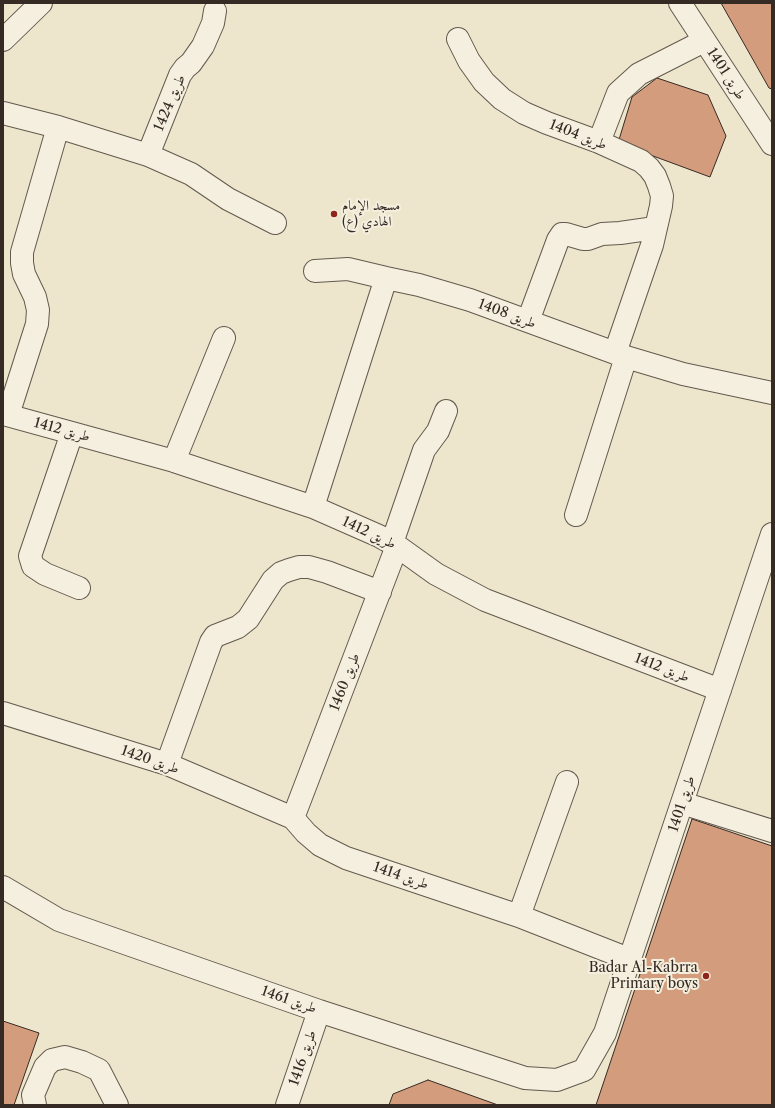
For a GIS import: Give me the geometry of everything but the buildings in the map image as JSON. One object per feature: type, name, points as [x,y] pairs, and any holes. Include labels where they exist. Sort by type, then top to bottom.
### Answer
[{"type":"street","points":[[3,40],[41,3]]},
{"type":"street","name":"طريق 1401","points":[[680,3],[772,144]]},
{"type":"street","name":"طريق 1424","points":[[148,155],[180,74],[191,63],[203,46],[213,23],[215,11]]},
{"type":"street","name":"طريق 1404","points":[[458,39],[469,61],[484,82],[502,99],[524,113],[599,142],[641,161],[655,176],[660,186],[662,196],[661,206],[621,355]]},
{"type":"street","points":[[599,142],[618,93],[639,74],[704,41]]},
{"type":"street","points":[[3,98],[11,115],[58,127],[148,155],[191,174],[228,199],[275,223]]},
{"type":"street","points":[[6,414],[38,324],[38,310],[35,297],[24,274],[22,252],[58,127]]},
{"type":"street","points":[[528,322],[559,237],[566,234],[588,239],[602,234],[620,233],[653,236]]},
{"type":"street","name":"طريق 1408","points":[[315,271],[348,269],[420,284],[470,300],[621,355],[683,374],[772,393]]},
{"type":"street","points":[[312,507],[386,278]]},
{"type":"street","points":[[174,461],[224,338]]},
{"type":"street","points":[[576,515],[621,355]]},
{"type":"street","name":"طريق 1460","points":[[294,818],[380,592],[422,457],[438,431],[446,411]]},
{"type":"street","name":"طريق 1412","points":[[6,414],[174,461],[312,507],[395,544],[436,574],[485,600],[720,690]]},
{"type":"street","points":[[72,433],[30,556],[34,566],[45,574],[79,588]]},
{"type":"street","name":"طريق 1401","points":[[584,1070],[605,1033],[631,960],[772,534]]},
{"type":"street","points":[[167,764],[211,642],[215,636],[238,627],[248,619],[273,580],[281,573],[299,567],[309,567],[380,592]]},
{"type":"street","name":"طريق 1420","points":[[3,713],[167,764],[294,818]]},
{"type":"street","points":[[519,916],[567,782]]},
{"type":"street","points":[[682,803],[772,831]]},
{"type":"street","name":"طريق 1414","points":[[294,818],[306,833],[320,845],[346,858],[519,916],[631,960]]},
{"type":"street","name":"طريق 1461","points":[[3,887],[59,920],[320,1011],[525,1078],[558,1080],[584,1070]]},
{"type":"street","name":"طريق 1416","points":[[287,1105],[320,1011]]},
{"type":"street","points":[[35,1105],[33,1095],[45,1067],[52,1060],[65,1056],[99,1070],[117,1105]]},
{"type":"place","name":"مسجد الإمام الهادي (ع)","points":[[334,214]]},
{"type":"place","name":"Badar Al-Kabrra Primary boys","points":[[706,976]]}]
